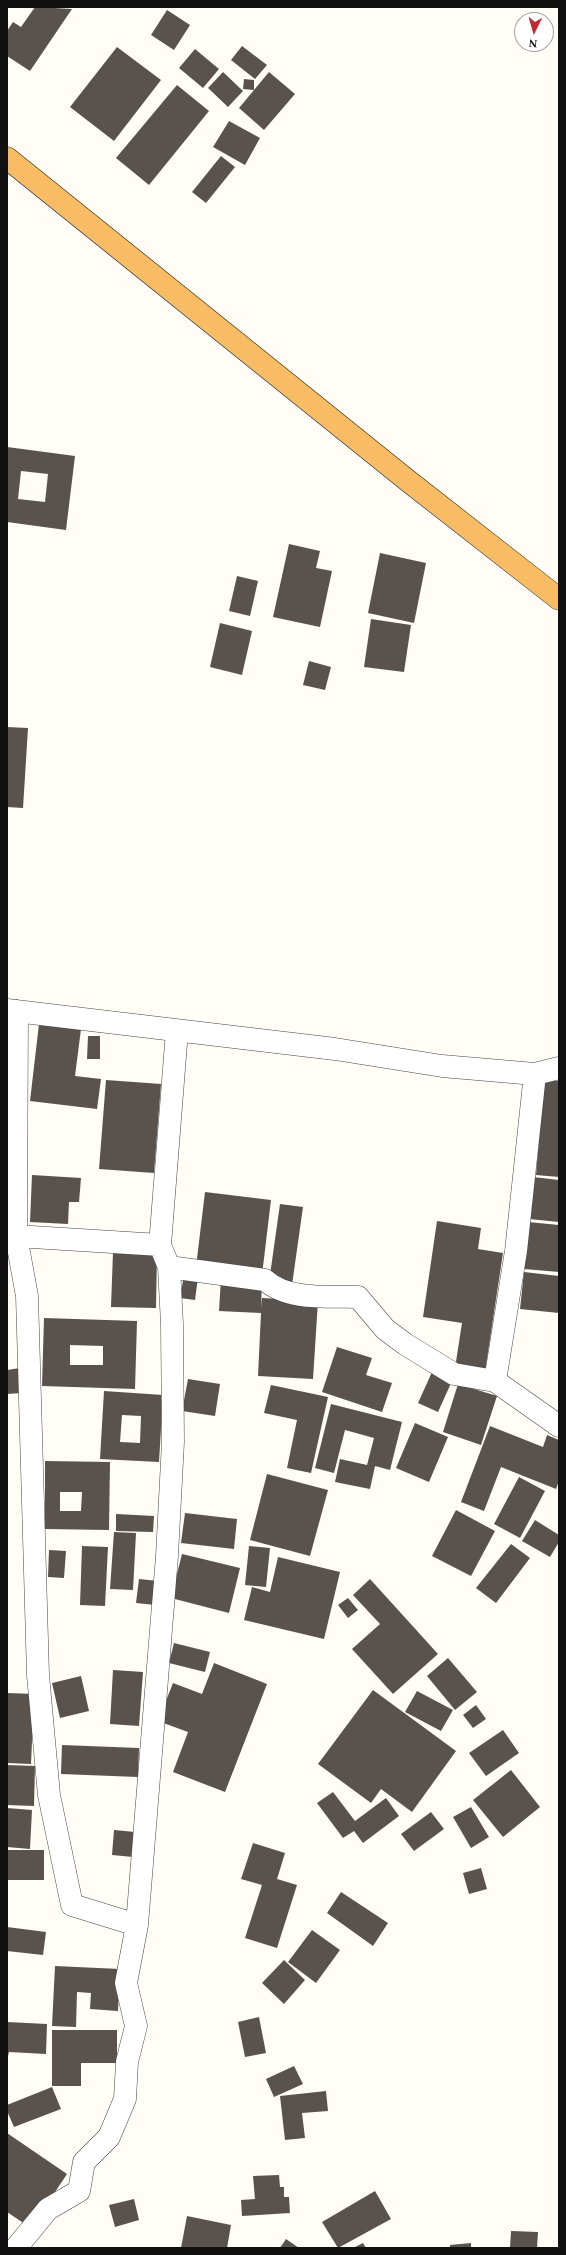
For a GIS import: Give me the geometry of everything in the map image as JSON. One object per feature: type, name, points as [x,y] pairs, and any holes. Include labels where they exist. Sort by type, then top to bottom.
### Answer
[{"type":"highway","points":[[7,158],[407,480],[559,599]]},
{"type":"street","points":[[137,1925],[72,1905],[49,1795],[38,1674],[27,1296],[16,1236],[12,1010],[335,1049],[442,1066],[534,1074],[559,1068]]},
{"type":"street","points":[[16,2248],[48,2209],[79,2191],[84,2162],[109,2138],[125,2099],[127,2062],[136,2026],[126,1982],[137,1925],[167,1556],[173,1442],[172,1324],[169,1267],[160,1245],[177,1031]]},
{"type":"street","points":[[495,1381],[516,1251],[534,1074]]},
{"type":"street","points":[[16,1236],[160,1245]]},
{"type":"street","points":[[169,1267],[265,1280],[273,1287],[296,1295],[358,1297],[385,1329],[454,1374],[495,1381],[559,1426]]},
{"type":"building","points":[[35,7],[72,9],[30,71],[7,56],[7,31],[13,22],[21,27]]},
{"type":"building","points":[[167,10],[190,25],[174,50],[151,35]]},
{"type":"building","points":[[242,46],[267,65],[255,79],[231,60]]},
{"type":"building","points":[[117,47],[161,80],[114,141],[70,107]]},
{"type":"building","points":[[195,49],[219,69],[203,88],[179,68]]},
{"type":"building","points":[[223,72],[243,91],[228,107],[208,88]]},
{"type":"building","points":[[269,72],[295,94],[264,130],[239,108]]},
{"type":"building","points":[[244,79],[254,80],[254,90],[243,89]]},
{"type":"building","points":[[177,85],[209,111],[149,185],[116,158]]},
{"type":"building","points":[[229,121],[260,138],[245,165],[213,147]]},
{"type":"building","points":[[221,156],[235,167],[206,203],[192,192]]},
{"type":"building","points":[[7,447],[75,456],[66,530],[7,522]],"holes":[[[21,471],[48,474],[45,502],[18,499]]]},
{"type":"building","points":[[289,544],[320,551],[316,568],[332,571],[320,627],[273,617]]},
{"type":"building","points":[[380,553],[426,563],[414,623],[368,613]]},
{"type":"building","points":[[237,576],[258,581],[250,616],[229,611]]},
{"type":"building","points":[[371,619],[411,625],[404,672],[364,667]]},
{"type":"building","points":[[220,623],[252,631],[242,675],[210,667]]},
{"type":"building","points":[[309,661],[331,667],[325,690],[303,685]]},
{"type":"building","points":[[7,727],[28,728],[23,808],[7,807]]},
{"type":"building","points":[[39,1024],[81,1029],[75,1076],[101,1079],[97,1109],[30,1101]]},
{"type":"building","points":[[88,1036],[100,1036],[100,1059],[87,1059]]},
{"type":"building","points":[[544,1079],[559,1081],[559,1177],[536,1175]]},
{"type":"building","points":[[106,1080],[161,1084],[154,1173],[99,1169]]},
{"type":"building","points":[[32,1175],[81,1178],[79,1202],[69,1202],[68,1224],[30,1222]]},
{"type":"building","points":[[533,1177],[559,1180],[559,1222],[529,1219]]},
{"type":"building","points":[[205,1192],[271,1200],[262,1275],[196,1267]]},
{"type":"building","points":[[280,1204],[303,1207],[292,1285],[269,1282]]},
{"type":"building","points":[[437,1221],[481,1228],[478,1249],[503,1253],[485,1372],[455,1368],[462,1323],[423,1317]]},
{"type":"building","points":[[528,1222],[559,1225],[559,1272],[524,1269]]},
{"type":"building","points":[[113,1252],[157,1253],[156,1308],[111,1307]]},
{"type":"building","points":[[524,1272],[559,1276],[559,1313],[520,1309]]},
{"type":"building","points":[[184,1275],[198,1277],[195,1300],[180,1298]]},
{"type":"building","points":[[221,1278],[262,1280],[261,1308],[262,1298],[318,1301],[313,1379],[258,1376],[261,1313],[219,1311]]},
{"type":"building","points":[[44,1318],[137,1321],[135,1389],[42,1386]],"holes":[[[70,1345],[103,1346],[103,1365],[70,1365]]]},
{"type":"building","points":[[337,1347],[372,1358],[366,1375],[392,1383],[382,1412],[322,1392]]},
{"type":"building","points":[[20,1368],[22,1393],[7,1394],[7,1370]]},
{"type":"building","points":[[432,1372],[452,1381],[438,1412],[418,1403]]},
{"type":"building","points":[[188,1379],[220,1384],[215,1416],[182,1411]]},
{"type":"building","points":[[458,1384],[497,1396],[481,1445],[443,1432]]},
{"type":"building","points":[[271,1385],[328,1397],[311,1473],[287,1468],[297,1420],[264,1413]]},
{"type":"building","points":[[104,1391],[163,1395],[159,1462],[100,1459]],"holes":[[[122,1415],[141,1416],[140,1443],[120,1442]]]},
{"type":"building","points":[[331,1404],[402,1422],[390,1470],[375,1466],[370,1489],[335,1482],[340,1459],[367,1465],[374,1438],[345,1430],[334,1473],[315,1468]]},
{"type":"building","points":[[415,1423],[448,1437],[429,1482],[396,1468]]},
{"type":"building","points":[[490,1426],[543,1447],[547,1435],[559,1440],[559,1481],[556,1489],[501,1467],[484,1511],[461,1502]]},
{"type":"building","points":[[45,1461],[110,1462],[109,1530],[45,1529]],"holes":[[[60,1492],[82,1492],[81,1511],[60,1511]]]},
{"type":"building","points":[[267,1474],[328,1490],[310,1556],[250,1540]]},
{"type":"building","points":[[519,1477],[545,1491],[520,1538],[494,1524]]},
{"type":"building","points":[[456,1510],[495,1531],[471,1576],[432,1556]]},
{"type":"building","points":[[185,1513],[237,1519],[234,1549],[181,1543]]},
{"type":"building","points":[[116,1514],[154,1516],[153,1532],[116,1531]]},
{"type":"building","points":[[535,1520],[559,1535],[559,1542],[550,1557],[522,1541]]},
{"type":"building","points":[[114,1532],[136,1533],[133,1590],[110,1589]]},
{"type":"building","points":[[511,1544],[530,1558],[496,1603],[476,1588]]},
{"type":"building","points":[[82,1546],[108,1547],[105,1606],[80,1605]]},
{"type":"building","points":[[249,1546],[270,1548],[266,1587],[245,1585]]},
{"type":"building","points":[[49,1550],[66,1551],[64,1578],[48,1577]]},
{"type":"building","points":[[182,1554],[240,1568],[229,1613],[171,1598]]},
{"type":"building","points":[[278,1557],[340,1572],[324,1639],[244,1620],[252,1587],[270,1592]]},
{"type":"building","points":[[139,1579],[158,1581],[155,1605],[136,1603]]},
{"type":"building","points":[[370,1579],[438,1654],[393,1694],[352,1649],[380,1624],[353,1595]]},
{"type":"building","points":[[348,1598],[358,1610],[348,1618],[338,1605]]},
{"type":"building","points":[[174,1643],[210,1652],[205,1672],[169,1663]]},
{"type":"building","points":[[448,1658],[477,1692],[455,1710],[427,1676]]},
{"type":"building","points":[[214,1663],[267,1684],[225,1792],[173,1772],[188,1732],[158,1721],[173,1683],[202,1694]]},
{"type":"building","points":[[113,1670],[143,1672],[139,1726],[110,1724]]},
{"type":"building","points":[[81,1676],[89,1711],[60,1718],[52,1683]]},
{"type":"building","points":[[373,1690],[456,1751],[412,1812],[381,1789],[371,1803],[318,1764]]},
{"type":"building","points":[[417,1691],[453,1710],[441,1731],[405,1712]]},
{"type":"building","points":[[7,1693],[34,1694],[31,1764],[7,1763]]},
{"type":"building","points":[[476,1705],[486,1719],[473,1728],[463,1715]]},
{"type":"building","points":[[503,1730],[519,1753],[486,1776],[469,1753]]},
{"type":"building","points":[[62,1745],[139,1748],[138,1777],[61,1774]]},
{"type":"building","points":[[7,1765],[35,1766],[34,1806],[7,1805]]},
{"type":"building","points":[[511,1770],[540,1807],[503,1837],[473,1800]]},
{"type":"building","points":[[333,1792],[355,1821],[386,1798],[399,1816],[363,1843],[354,1831],[343,1838],[317,1803]]},
{"type":"building","points":[[471,1807],[489,1837],[471,1848],[453,1817]]},
{"type":"building","points":[[7,1808],[32,1810],[30,1849],[7,1847]]},
{"type":"building","points":[[431,1812],[444,1829],[414,1851],[401,1834]]},
{"type":"building","points":[[114,1830],[135,1832],[133,1857],[112,1855]]},
{"type":"building","points":[[253,1843],[285,1853],[277,1879],[297,1885],[277,1948],[245,1938],[262,1885],[241,1879]]},
{"type":"building","points":[[7,1850],[44,1850],[44,1880],[7,1880]]},
{"type":"building","points":[[481,1868],[487,1889],[469,1894],[463,1873]]},
{"type":"building","points":[[341,1892],[388,1923],[373,1946],[327,1913]]},
{"type":"building","points":[[7,1927],[46,1932],[43,1955],[7,1951]]},
{"type":"building","points":[[312,1930],[340,1950],[316,1983],[288,1962]]},
{"type":"building","points":[[284,1960],[305,1980],[284,2004],[262,1983]]},
{"type":"building","points":[[55,1966],[120,1969],[118,2011],[90,2009],[91,1993],[77,1992],[76,2027],[52,2026]]},
{"type":"building","points":[[259,2017],[266,2053],[245,2057],[238,2022]]},
{"type":"building","points":[[7,2022],[47,2024],[46,2054],[9,2052],[7,2060]]},
{"type":"building","points":[[52,2030],[117,2030],[117,2063],[81,2063],[81,2086],[52,2086]]},
{"type":"building","points":[[294,2066],[303,2084],[274,2097],[266,2079]]},
{"type":"building","points":[[52,2087],[61,2109],[14,2127],[7,2111],[7,2105]]},
{"type":"building","points":[[326,2091],[328,2111],[302,2113],[305,2138],[285,2140],[280,2096]]},
{"type":"building","points":[[7,2133],[67,2174],[31,2228],[7,2212]]},
{"type":"building","points":[[279,2175],[280,2187],[284,2187],[284,2197],[289,2197],[290,2213],[242,2216],[241,2200],[255,2199],[253,2176]]},
{"type":"building","points":[[375,2191],[391,2219],[338,2248],[322,2222]]},
{"type":"building","points":[[134,2199],[139,2220],[115,2227],[109,2205]]},
{"type":"building","points":[[187,2216],[231,2225],[227,2248],[181,2248]]},
{"type":"building","points":[[511,2231],[538,2232],[537,2248],[510,2248]]},
{"type":"building","points":[[286,2239],[299,2248],[280,2248]]},
{"type":"building","points":[[363,2243],[366,2248],[353,2248]]},
{"type":"building","points":[[471,2243],[471,2248],[450,2248],[450,2245]]}]
